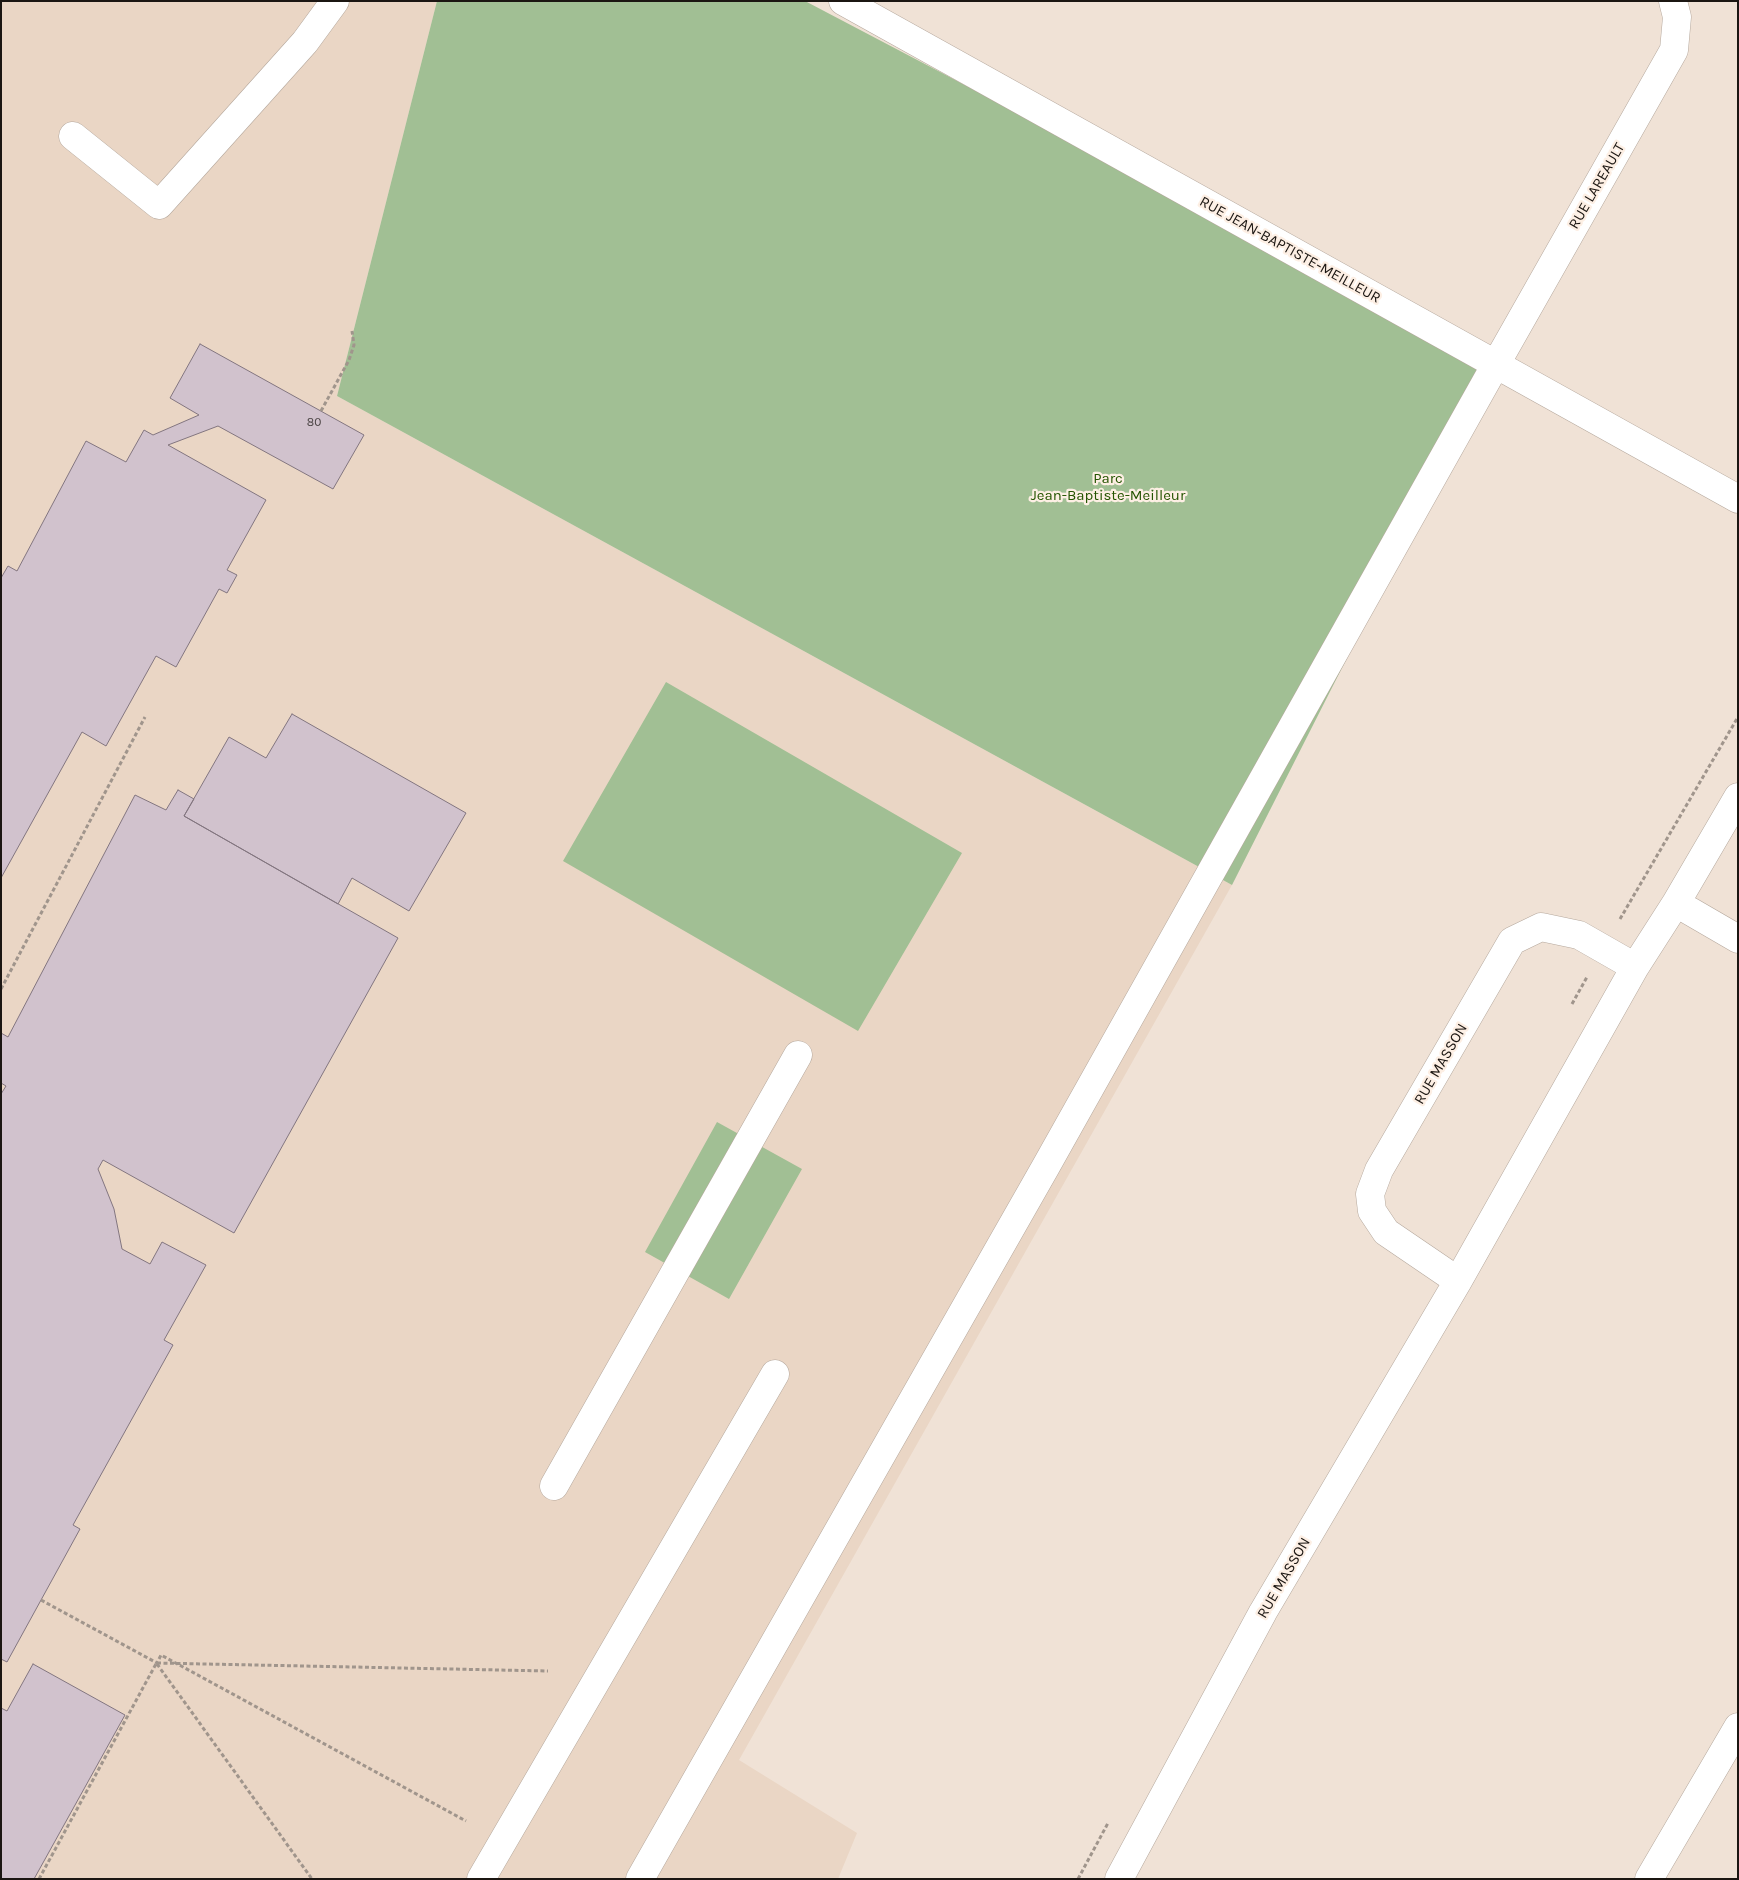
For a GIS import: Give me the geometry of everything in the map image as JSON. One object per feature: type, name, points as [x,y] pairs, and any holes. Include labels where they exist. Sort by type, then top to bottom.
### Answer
[{"type":"street","points":[[73,136],[159,205],[305,42],[336,1]]},
{"type":"street","name":"RUE JEAN-BAPTISTE-MEILLEUR","points":[[843,1],[1738,499]]},
{"type":"street","name":"RUE LAREAULT","points":[[640,1879],[1050,1159],[1674,50],[1677,17],[1673,1]]},
{"type":"street","name":"RUE MASSON","points":[[1119,1879],[1264,1612],[1458,1281],[1635,967],[1676,903],[1738,797]]},
{"type":"street","points":[[1676,903],[1738,939]]},
{"type":"street","name":"RUE MASSON","points":[[1458,1281],[1386,1232],[1372,1210],[1370,1194],[1379,1170],[1512,941],[1541,927],[1579,935],[1635,967]]},
{"type":"street","points":[[554,1486],[798,1055]]},
{"type":"street","points":[[481,1879],[774,1374]]},
{"type":"street","points":[[1649,1879],[1738,1727]]},
{"type":"path","points":[[321,411],[349,360],[354,345],[352,331]]},
{"type":"path","points":[[1,989],[145,716]]},
{"type":"path","points":[[41,1600],[157,1663],[312,1879]]},
{"type":"path","points":[[157,1663],[161,1655]]},
{"type":"path","points":[[161,1655],[466,1821]]},
{"type":"path","points":[[39,1879],[161,1655]]},
{"type":"path","points":[[157,1663],[548,1671]]},
{"type":"shaded area","points":[[1,1],[437,1],[337,396],[1232,885],[739,1760],[857,1833],[838,1879],[1,1879]]},
{"type":"green space","name":"Parc Jean-Baptiste-Meilleur","points":[[437,1],[805,1],[1496,364],[1232,885],[337,396]]},
{"type":"green space","points":[[666,682],[962,853],[858,1031],[563,861]]},
{"type":"green space","points":[[717,1122],[802,1169],[729,1299],[645,1252]]},
{"type":"building","points":[[200,344],[364,435],[333,489],[218,426],[168,445],[266,500],[227,570],[237,575],[227,593],[219,589],[176,667],[156,656],[106,746],[82,732],[1,878],[1,578],[8,566],[17,571],[86,441],[126,462],[144,430],[153,435],[199,415],[170,398]]},
{"type":"building","points":[[292,714],[466,813],[409,911],[352,878],[338,904],[184,816],[229,737],[266,758]]},
{"type":"building","points":[[178,790],[194,799],[184,816],[398,938],[234,1233],[103,1160],[98,1169],[114,1209],[122,1249],[150,1264],[162,1242],[206,1265],[164,1340],[173,1345],[73,1525],[80,1529],[7,1662],[1,1659],[1,1094],[6,1086],[1,1083],[1,1033],[8,1037],[135,795],[166,810]]},
{"type":"building","points":[[33,1664],[125,1715],[34,1879],[1,1879],[1,1708],[7,1711]]}]
